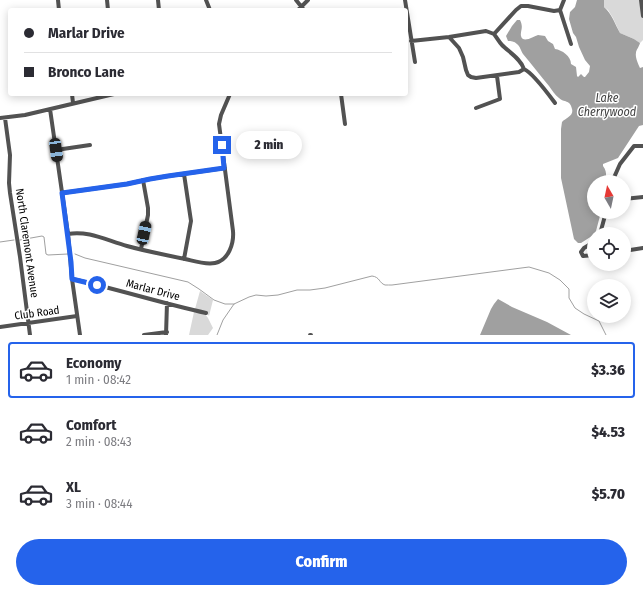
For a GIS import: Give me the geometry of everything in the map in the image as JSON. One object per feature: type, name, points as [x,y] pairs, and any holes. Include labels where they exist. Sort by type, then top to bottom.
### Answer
[{"type":"street","points":[[302,8],[308,0]]},
{"type":"street","points":[[564,0],[560,10],[572,44]]},
{"type":"street","points":[[641,0],[643,16]]},
{"type":"street","points":[[494,34],[521,6],[554,11],[560,10]]},
{"type":"street","points":[[408,20],[415,62]]},
{"type":"street","points":[[411,41],[486,32],[494,34],[524,69],[534,77],[555,103]]},
{"type":"street","points":[[449,37],[459,48],[468,75],[471,77],[497,76],[519,72],[524,69]]},
{"type":"street","points":[[476,108],[500,99],[497,76]]},
{"type":"street","points":[[72,96],[73,103]]},
{"type":"street","points":[[2,118],[25,115],[105,96]]},
{"type":"street","points":[[68,234],[89,234],[141,249],[201,262],[213,263],[220,261],[225,257],[232,246],[234,234],[219,124],[229,96]]},
{"type":"street","points":[[341,96],[345,124]]},
{"type":"street","points":[[50,109],[68,234],[72,279],[80,335]]},
{"type":"street","name":"North Claremont Avenue","points":[[2,118],[10,155],[10,193],[30,335]]},
{"type":"street","points":[[56,150],[90,146]]},
{"type":"street","points":[[615,175],[623,160],[634,146],[643,146]]},
{"type":"street","points":[[62,193],[224,168]]},
{"type":"street","points":[[184,174],[191,221],[184,258]]},
{"type":"street","points":[[141,249],[148,215],[143,180]]},
{"type":"street","points":[[631,198],[643,197]]},
{"type":"street","points":[[587,246],[581,252],[584,256],[587,256]]},
{"type":"street","points":[[631,250],[643,248]]},
{"type":"street","name":"Marlar Drive","points":[[72,279],[206,313]]},
{"type":"street","points":[[144,335],[166,334],[167,303]]},
{"type":"street","name":"Club Road","points":[[0,327],[77,316]]},
{"type":"shaded area","points":[[604,0],[641,0],[643,40],[640,43],[620,33],[613,18],[603,5]]},
{"type":"shaded area","points":[[200,291],[213,300],[209,316],[206,312],[195,309]]},
{"type":"shaded area","points":[[194,312],[205,314],[208,318],[213,328],[208,335],[189,335]]},
{"type":"water","name":"Lake Cherrywood","points":[[577,0],[604,0],[604,7],[611,16],[620,33],[640,43],[636,56],[640,68],[643,67],[643,125],[639,126],[618,158],[603,164],[606,175],[587,175],[587,219],[599,219],[597,227],[587,227],[587,239],[581,243],[578,243],[574,239],[561,178],[561,129],[562,122],[572,113],[571,106],[568,102],[556,95],[523,54],[520,47],[514,42],[508,41],[506,36],[517,20],[520,20],[522,25],[522,38],[529,39],[538,35],[545,36],[548,41],[553,44],[555,49],[568,56],[571,64],[576,67],[577,76],[578,77],[581,74],[585,77],[589,72],[590,66],[585,60],[579,47],[569,19],[570,12],[575,7]]},
{"type":"water","points":[[498,299],[571,335],[480,335],[491,309]]},
{"type":"waterway","points":[[20,240],[42,236],[44,237],[46,254],[68,254]]},
{"type":"waterway","points":[[0,242],[14,240]]},
{"type":"waterway","points":[[75,254],[85,258],[188,282],[214,300],[225,304],[234,304]]},
{"type":"waterway","points":[[217,335],[223,320],[234,304],[256,295],[278,295],[297,290],[325,288],[372,276],[377,278],[385,285],[392,285],[529,267],[549,273],[560,280],[569,289],[569,298],[575,308],[599,321],[606,335]]},
{"type":"route","points":[[97,285],[72,279],[62,193],[224,168],[222,145]]}]
